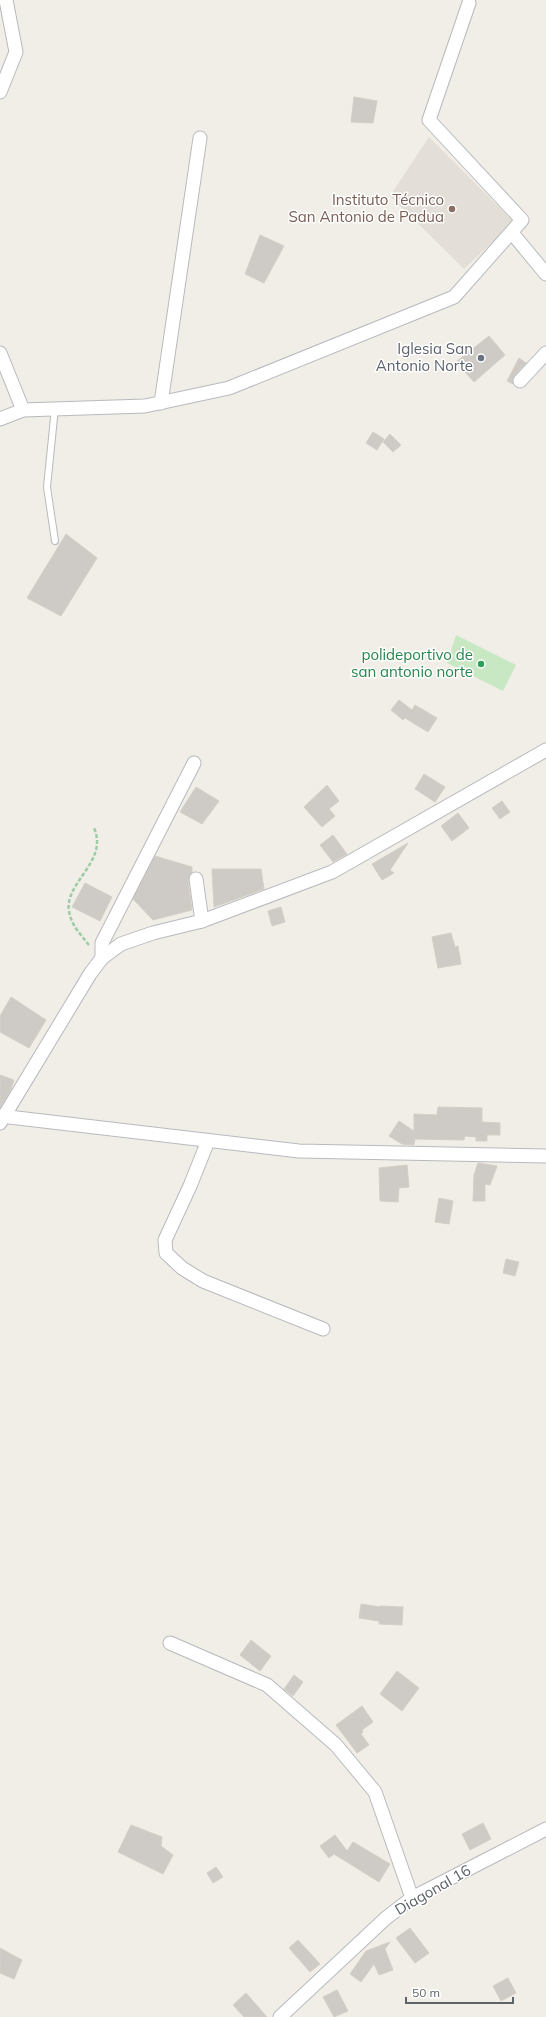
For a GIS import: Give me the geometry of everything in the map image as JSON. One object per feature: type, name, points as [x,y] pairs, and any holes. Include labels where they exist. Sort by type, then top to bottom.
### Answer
[{"type":"street","points":[[0,92],[16,52],[6,0]]},
{"type":"street","points":[[0,418],[23,410],[145,406],[229,388],[454,297],[522,220],[429,120],[469,3]]},
{"type":"street","points":[[161,402],[200,138]]},
{"type":"street","points":[[512,233],[546,274]]},
{"type":"street","points":[[0,353],[23,410]]},
{"type":"street","points":[[520,381],[546,353]]},
{"type":"street","points":[[546,750],[332,872],[202,921],[153,933],[121,944],[102,958],[90,974],[1,1118],[298,1151],[546,1156]]},
{"type":"street","points":[[102,958],[102,944],[194,763]]},
{"type":"street","points":[[196,879],[202,921]]},
{"type":"street","points":[[208,1141],[190,1186],[165,1240],[166,1253],[182,1268],[203,1281],[323,1329]]},
{"type":"street","points":[[170,1643],[267,1686],[336,1745],[375,1792],[412,1898]]},
{"type":"street","name":"Diagonal 16","points":[[280,2017],[386,1918],[412,1898],[546,1830]]},
{"type":"lane","points":[[55,408],[47,487],[55,541]]},
{"type":"path","points":[[94,828],[97,833],[97,847],[89,867],[72,892],[68,909],[73,925],[95,953],[102,958]]},
{"type":"shaded area","name":"Instituto Técnico San Antonio de Padua","points":[[429,137],[514,222],[464,269],[390,196]]},
{"type":"green space","name":"polideportivo de san antonio norte","points":[[456,635],[516,665],[503,691],[447,663]]},
{"type":"building","points":[[354,97],[377,101],[373,123],[351,122]]},
{"type":"building","points":[[260,235],[284,246],[264,283],[245,274]]},
{"type":"building","name":"Iglesia San Antonio Norte","points":[[489,336],[505,355],[474,382],[456,362]]},
{"type":"building","points":[[519,358],[526,363],[514,376],[513,384],[507,381]]},
{"type":"building","points":[[373,432],[384,439],[377,450],[366,443]]},
{"type":"building","points":[[390,434],[401,445],[393,452],[383,442]]},
{"type":"building","points":[[66,534],[97,558],[61,616],[27,598]]},
{"type":"building","points":[[399,700],[412,710],[415,705],[437,718],[428,732],[405,718],[403,720],[391,710]]},
{"type":"building","points":[[424,774],[445,787],[435,802],[415,789]]},
{"type":"building","points":[[327,785],[339,801],[329,809],[335,816],[322,827],[304,807]]},
{"type":"building","points":[[196,787],[219,801],[202,824],[180,812]]},
{"type":"building","points":[[502,801],[510,812],[500,819],[492,808]]},
{"type":"building","points":[[458,813],[469,828],[452,841],[441,826]]},
{"type":"building","points":[[333,835],[347,854],[333,862],[320,845]]},
{"type":"building","points":[[408,843],[390,870],[394,873],[382,880],[372,864]]},
{"type":"building","points":[[155,856],[192,867],[192,872],[188,880],[192,910],[153,920],[133,899]]},
{"type":"building","points":[[212,869],[261,869],[264,889],[214,907]]},
{"type":"building","points":[[85,883],[112,897],[100,921],[72,907]]},
{"type":"building","points":[[281,907],[285,922],[272,926],[268,911]]},
{"type":"building","points":[[451,933],[455,947],[458,946],[461,964],[438,968],[432,937]]},
{"type":"building","points":[[11,997],[46,1020],[29,1048],[0,1032],[0,1016]]},
{"type":"building","points":[[0,1075],[14,1080],[11,1089],[0,1108]]},
{"type":"building","points":[[438,1107],[482,1108],[482,1122],[500,1123],[500,1135],[487,1135],[487,1141],[476,1141],[476,1137],[465,1136],[464,1140],[415,1139],[414,1145],[402,1144],[389,1136],[399,1121],[414,1131],[414,1114],[437,1115]]},
{"type":"building","points":[[478,1163],[497,1166],[490,1185],[485,1184],[485,1201],[473,1201],[474,1175]]},
{"type":"building","points":[[407,1165],[409,1187],[399,1188],[398,1202],[380,1201],[379,1168]]},
{"type":"building","points":[[439,1198],[453,1201],[449,1224],[435,1222]]},
{"type":"building","points":[[506,1259],[519,1262],[515,1276],[503,1273]]},
{"type":"building","points":[[361,1604],[380,1607],[403,1607],[402,1625],[379,1624],[379,1621],[359,1618]]},
{"type":"building","points":[[251,1640],[271,1656],[260,1671],[240,1655]]},
{"type":"building","points":[[397,1671],[419,1688],[402,1711],[380,1694]]},
{"type":"building","points":[[294,1675],[303,1682],[293,1696],[284,1689]]},
{"type":"building","points":[[362,1706],[373,1722],[362,1730],[363,1732],[361,1734],[369,1745],[357,1753],[336,1725]]},
{"type":"building","points":[[483,1823],[491,1839],[470,1850],[462,1834]]},
{"type":"building","points":[[131,1825],[162,1837],[161,1846],[173,1855],[163,1874],[118,1852]]},
{"type":"building","points":[[335,1835],[347,1851],[353,1842],[390,1864],[379,1882],[334,1854],[329,1858],[320,1846]]},
{"type":"building","points":[[216,1867],[223,1877],[213,1883],[207,1873]]},
{"type":"building","points":[[410,1928],[429,1953],[415,1963],[396,1938]]},
{"type":"building","points":[[298,1940],[320,1964],[310,1972],[289,1948]]},
{"type":"building","points":[[390,1942],[385,1949],[393,1970],[379,1975],[374,1964],[361,1982],[350,1974],[366,1951]]},
{"type":"building","points":[[0,1948],[22,1960],[14,1979],[0,1973]]},
{"type":"building","points":[[508,1978],[516,1993],[501,2001],[493,1986]]},
{"type":"building","points":[[337,1990],[348,2011],[334,2017],[323,1997]]},
{"type":"building","points":[[246,1993],[267,2017],[244,2017],[233,2005]]},
{"type":"place","name":"Instituto Técnico San Antonio de Padua","points":[[452,209]]},
{"type":"place","name":"Iglesia San Antonio Norte","points":[[481,358]]},
{"type":"place","name":"polideportivo de san antonio norte","points":[[481,664]]}]
